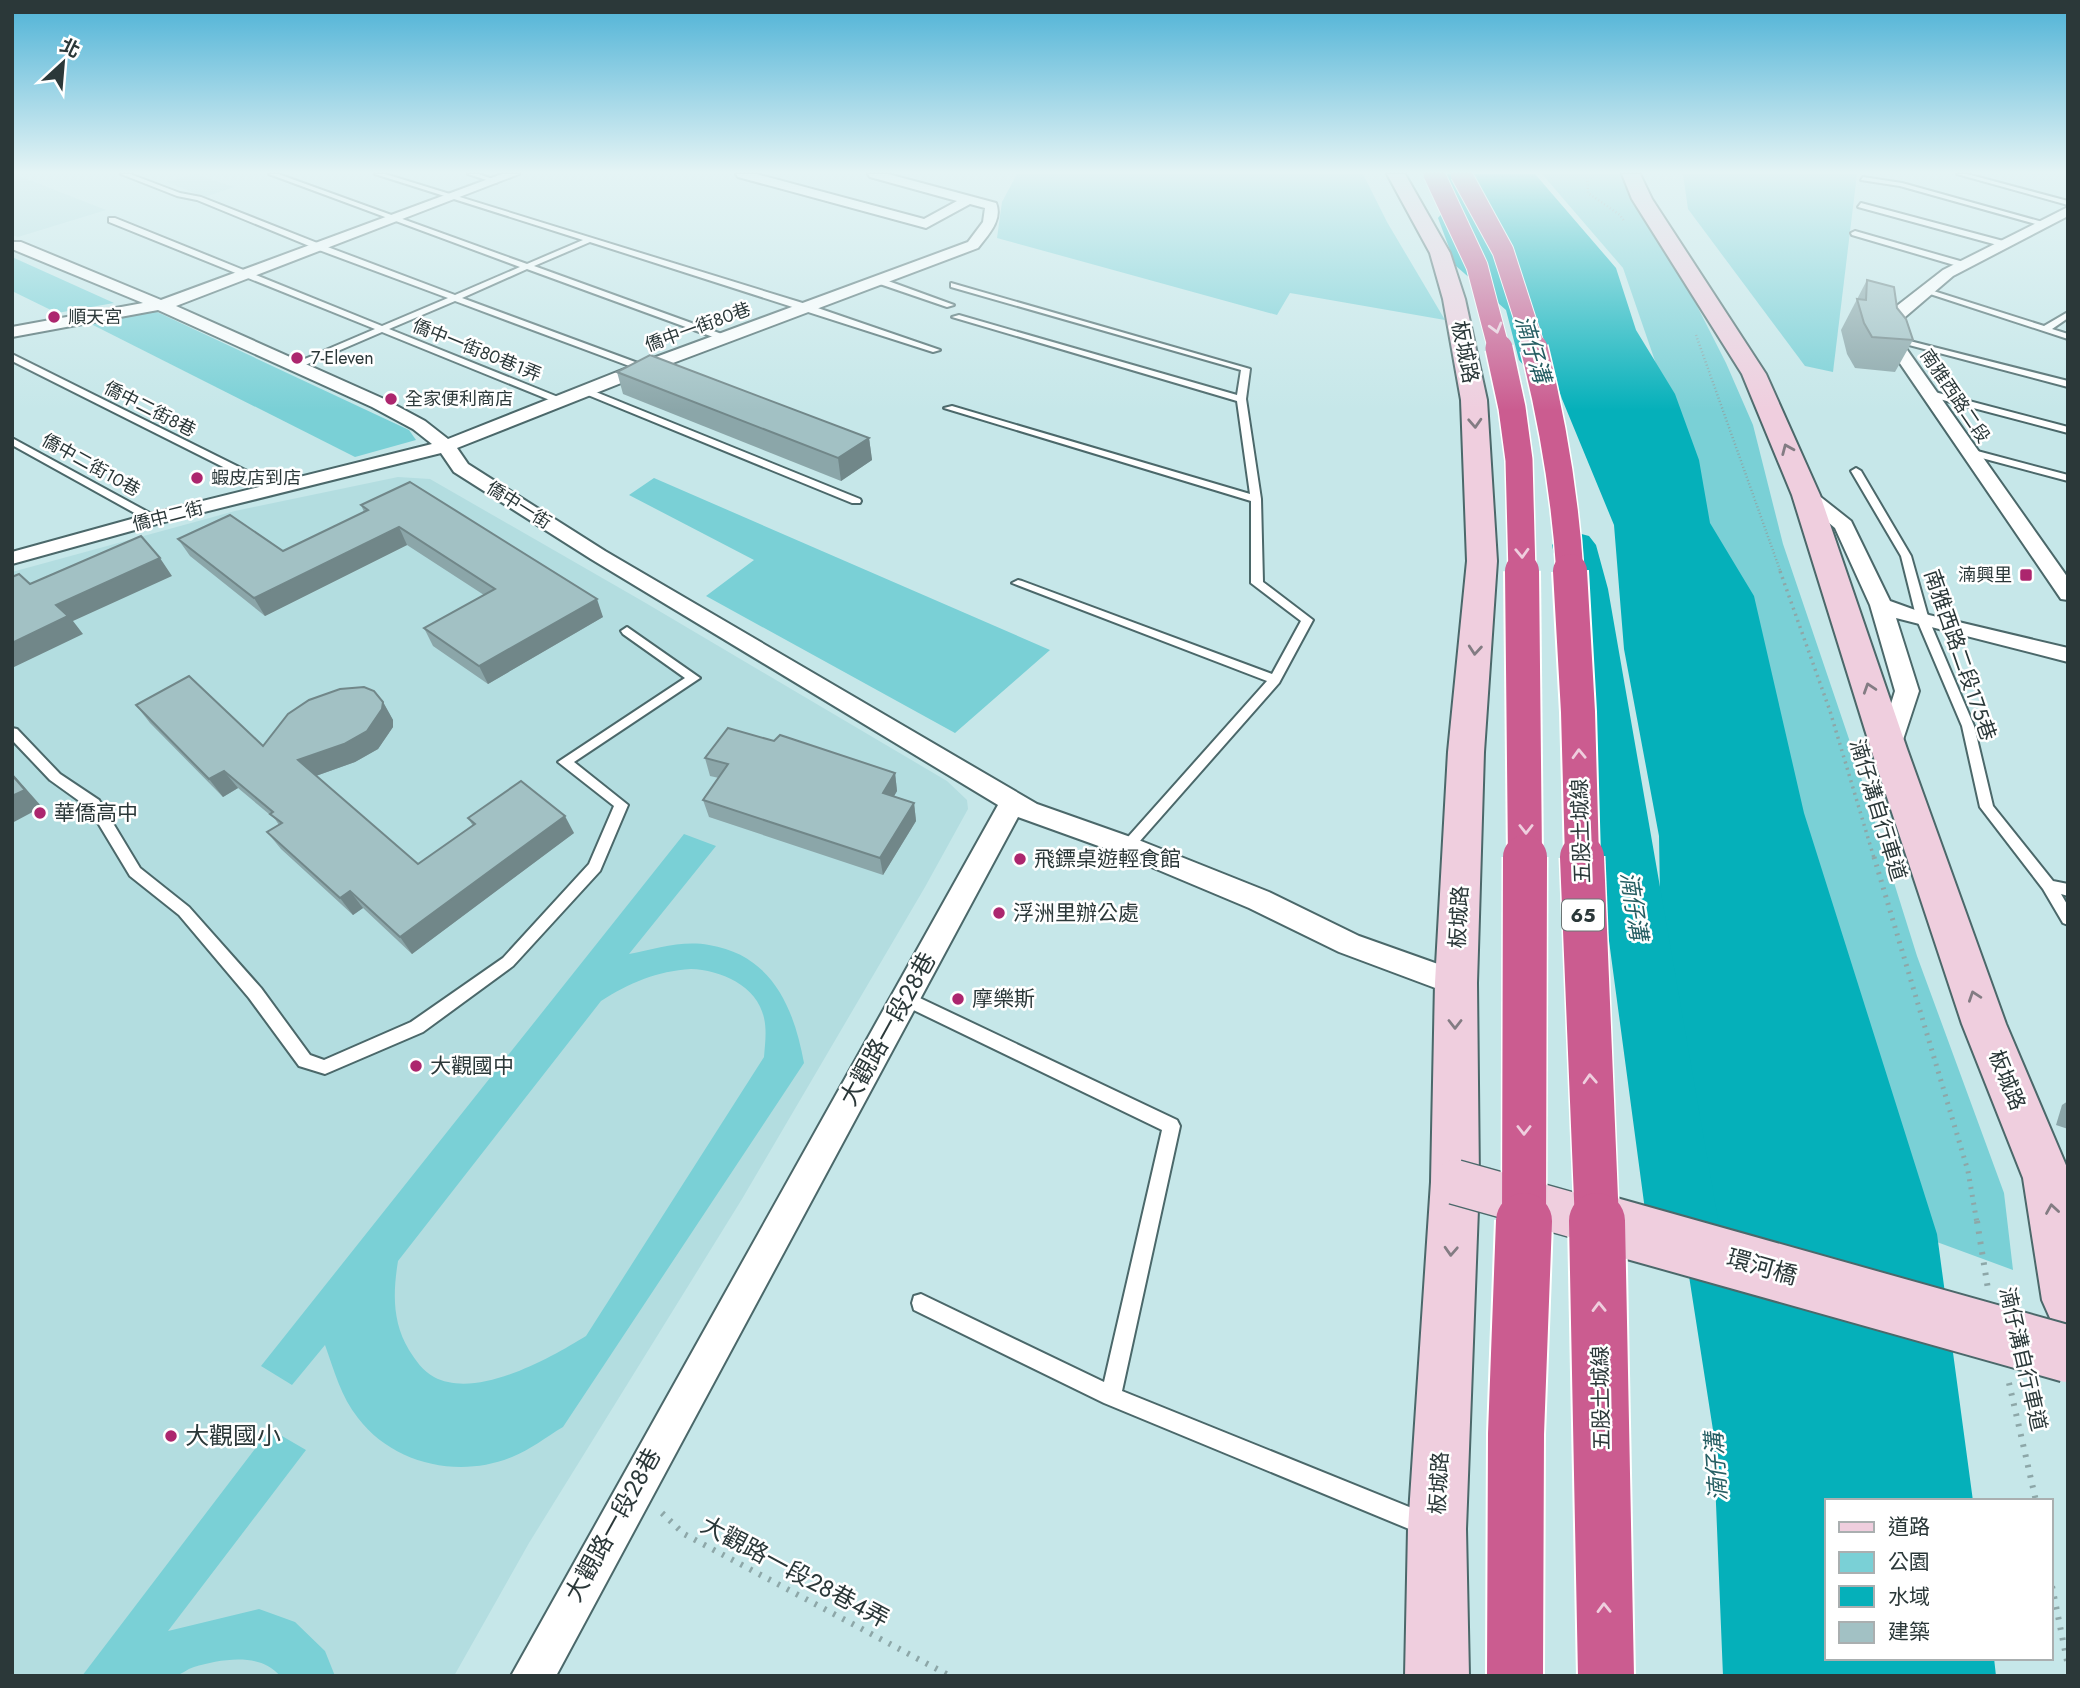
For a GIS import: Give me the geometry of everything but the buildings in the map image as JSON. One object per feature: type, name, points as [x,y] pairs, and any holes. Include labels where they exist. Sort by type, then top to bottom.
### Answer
[{"type":"highway","points":[[1472,253],[1492,312],[1512,408],[1519,460],[1525,685],[1525,1205],[1516,1434],[1514,1676]]},
{"type":"highway","name":"五股土城線","points":[[1504,253],[1526,316],[1552,418],[1566,505],[1578,712],[1584,975],[1597,1217],[1606,1676]]},
{"type":"street","name":"僑中一街","points":[[35,253],[161,305],[419,425],[446,446],[461,468],[598,555],[1013,802]]},
{"type":"street","points":[[12,332],[161,305],[309,253]]},
{"type":"street","name":"僑中一街80巷","points":[[446,446],[643,368],[952,253]]},
{"type":"street","name":"板城路","points":[[1437,1676],[1437,1529],[1455,1182],[1455,983],[1466,752],[1482,561],[1474,400],[1454,299],[1440,253]]},
{"type":"street","name":"板城路","points":[[1678,253],[1754,374],[1807,495],[1889,750],[1984,1024],[2047,1178],[2068,1300]]},
{"type":"street","points":[[1890,337],[1890,323],[1895,315],[1964,265],[1987,253]]},
{"type":"street","name":"南雅西路二段","points":[[1890,337],[1966,451],[2068,594]]},
{"type":"street","name":"僑中二街","points":[[12,558],[153,519],[446,446]]},
{"type":"street","points":[[1807,495],[1844,524],[1881,605],[1907,691],[1889,750]]},
{"type":"street","points":[[1881,605],[1923,620],[2068,655]]},
{"type":"street","points":[[1013,802],[1028,811],[1127,846],[1259,900],[1349,944],[1455,983]]},
{"type":"street","name":"大觀路一段28巷","points":[[531,1676],[1013,802]]},
{"type":"street","name":"環河橋","points":[[1455,1182],[2068,1354]]},
{"type":"lane","name":"僑中一街80巷1弄","points":[[194,253],[560,401]]},
{"type":"lane","points":[[335,253],[643,368]]},
{"type":"lane","points":[[496,253],[726,338]]},
{"type":"lane","points":[[296,366],[559,253]]},
{"type":"lane","points":[[630,253],[936,350]]},
{"type":"lane","points":[[1922,253],[1964,265]]},
{"type":"lane","points":[[877,280],[950,305]]},
{"type":"lane","points":[[954,285],[1245,369],[1241,399],[1256,499],[1257,583],[1307,620],[1275,680],[1127,846]]},
{"type":"lane","points":[[1927,290],[2068,337]]},
{"type":"lane","points":[[2046,329],[2068,314]]},
{"type":"lane","points":[[956,317],[1241,399]]},
{"type":"lane","points":[[1890,337],[2068,384]]},
{"type":"lane","name":"僑中二街8巷","points":[[12,357],[275,489]]},
{"type":"lane","points":[[586,391],[856,501]]},
{"type":"lane","points":[[1927,393],[2068,430]]},
{"type":"lane","points":[[949,408],[1256,499]]},
{"type":"lane","name":"僑中二街10巷","points":[[12,441],[153,519]]},
{"type":"lane","points":[[1966,451],[2068,478]]},
{"type":"lane","name":"南雅西路二段175巷","points":[[1856,471],[1906,556],[1923,620],[1968,726],[1987,807],[2048,885],[2068,919]]},
{"type":"lane","points":[[1018,583],[1275,680]]},
{"type":"lane","points":[[12,732],[55,777],[94,804],[135,872],[184,911],[255,993],[305,1061],[325,1067],[417,1027],[508,962],[595,867],[621,805],[565,762],[694,678],[628,631]]},
{"type":"lane","points":[[2048,885],[2068,890]]},
{"type":"lane","points":[[905,998],[1171,1126],[1111,1396]]},
{"type":"lane","points":[[921,1303],[1111,1396],[1437,1529]]},
{"type":"path","name":"湳仔溝自行車道","points":[[1695,331],[1830,711],[1968,1171],[1996,1332],[2036,1499]]},
{"type":"path","name":"大觀路一段28巷4弄","points":[[634,1487],[684,1534],[950,1676]]},
{"type":"path","points":[[2052,1586],[2068,1666]]},
{"type":"shaded area","name":"大觀國中","points":[[398,477],[430,479],[644,602],[947,781],[967,800],[968,809],[742,1199],[529,1543],[454,1676],[12,1676],[12,572],[235,511]]},
{"type":"green space","points":[[1051,253],[1405,253],[1445,320],[1290,293],[1277,315]]},
{"type":"green space","points":[[1610,253],[1665,253],[1695,302],[1753,425],[1783,544],[1850,742],[1917,956],[2004,1193],[2013,1270],[1926,1238],[1676,422],[1623,268]]},
{"type":"green space","points":[[1721,253],[1847,253],[1833,372],[1805,366]]},
{"type":"green space","points":[[12,257],[114,303],[57,313],[12,291]]},
{"type":"green space","points":[[155,311],[409,430],[416,440],[355,457],[89,323]]},
{"type":"green space","points":[[654,478],[1050,650],[955,733],[706,596],[754,560],[629,495]]},
{"type":"green space","points":[[684,834],[716,846],[629,954],[669,946],[699,944],[731,951],[749,960],[764,972],[786,1004],[794,1023],[804,1063],[563,1427],[519,1454],[492,1464],[470,1467],[428,1463],[389,1447],[372,1434],[358,1418],[342,1392],[325,1345],[292,1385],[261,1366]],"holes":[[[679,970],[702,970],[725,976],[754,997],[765,1023],[764,1057],[586,1336],[533,1365],[491,1380],[451,1383],[430,1375],[412,1354],[399,1329],[395,1295],[398,1261],[601,1001],[633,983],[655,975]]]},
{"type":"green space","points":[[270,1429],[306,1450],[168,1631],[259,1609],[295,1622],[325,1651],[335,1676],[280,1676],[262,1663],[228,1660],[163,1677],[82,1676]]},
{"type":"water","points":[[1478,253],[1603,253],[1616,268],[1636,330],[1675,394],[1699,460],[1710,523],[1754,596],[1804,813],[1937,1234],[1973,1499],[1825,1499],[1825,1660],[1994,1660],[1996,1676],[1723,1676],[1713,1430],[1672,1167],[1662,1011],[1659,836],[1624,649],[1614,525],[1562,399],[1540,335]]},
{"type":"waterway","name":"湳仔溝","points":[[1465,253],[1467,259],[1521,307],[1537,360]]},
{"type":"waterway","name":"湳仔溝","points":[[1574,545],[1585,589],[1683,1225]]},
{"type":"place","name":"順天宮","points":[[54,317]]},
{"type":"place","name":"7-Eleven","points":[[297,358]]},
{"type":"place","name":"全家便利商店","points":[[391,399]]},
{"type":"place","name":"蝦皮店到店","points":[[197,478]]},
{"type":"place","name":"湳興里","points":[[2026,575]]},
{"type":"place","name":"華僑高中","points":[[40,813]]},
{"type":"place","name":"飛鏢桌遊輕食館","points":[[1020,859]]},
{"type":"place","name":"浮洲里辦公處","points":[[999,913]]},
{"type":"place","name":"摩樂斯","points":[[958,999]]},
{"type":"place","name":"大觀國中","points":[[416,1066]]},
{"type":"place","name":"大觀國小","points":[[171,1436]]}]
